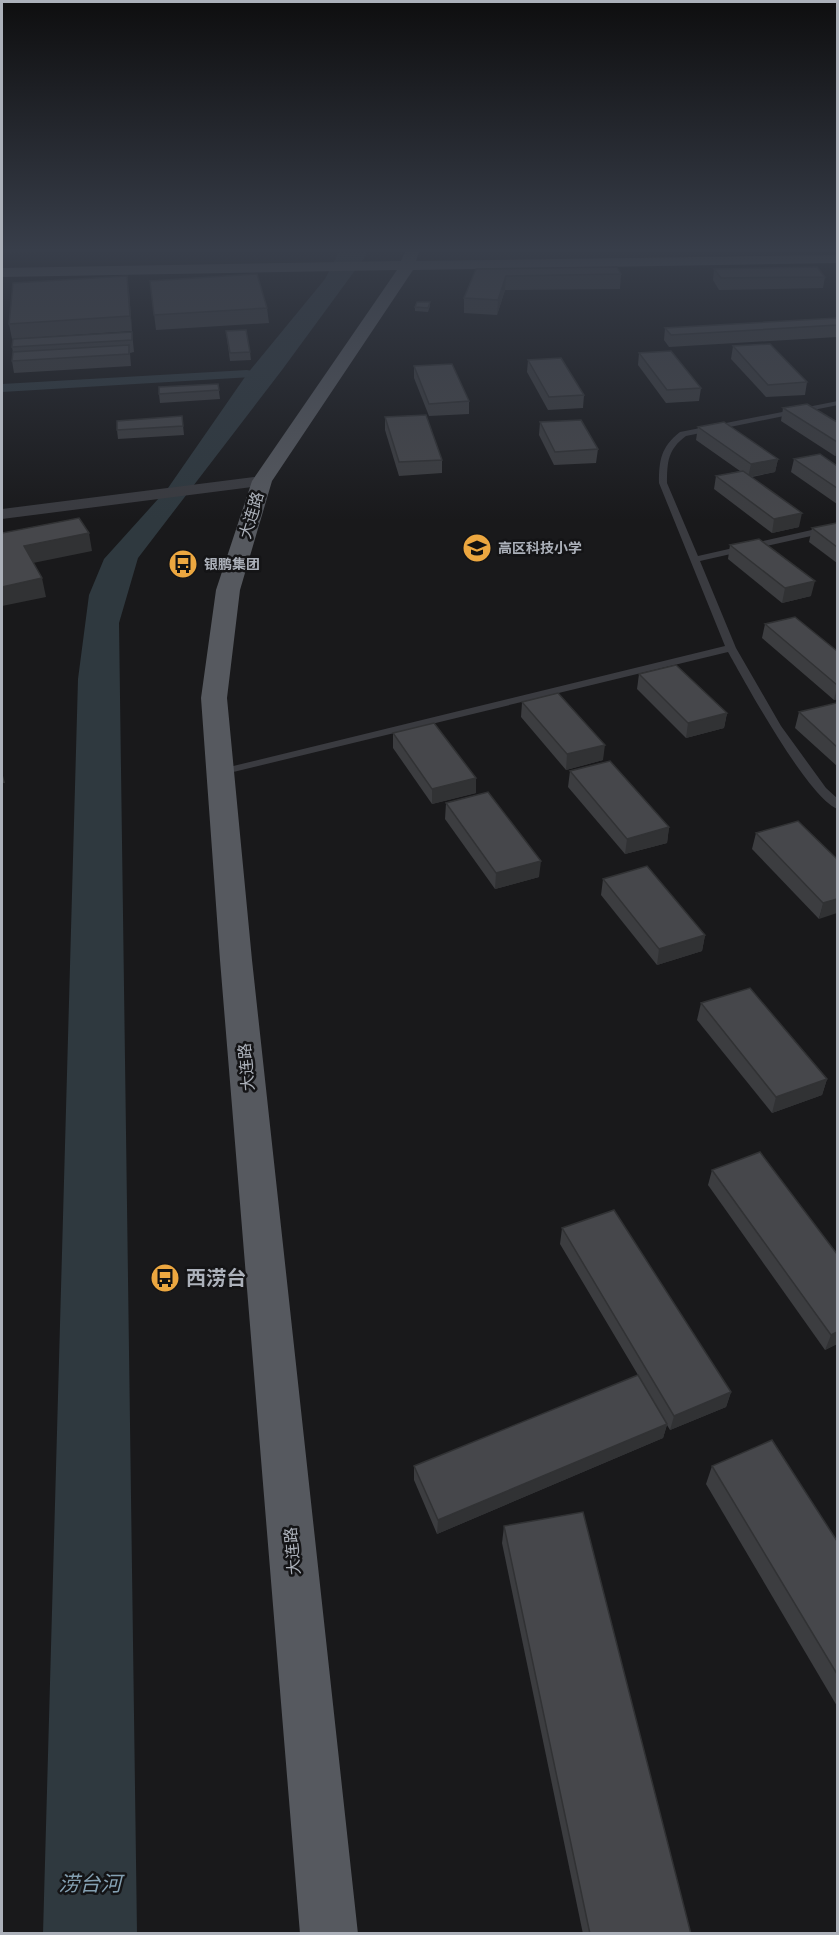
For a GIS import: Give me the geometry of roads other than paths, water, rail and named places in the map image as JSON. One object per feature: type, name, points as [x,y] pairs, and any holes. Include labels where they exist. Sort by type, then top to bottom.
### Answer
[{"type":"main road","name":"大连路","points":[[329,1934],[237,971],[214,698],[228,590],[262,481],[355,340]]},
{"type":"street","points":[[2,514],[262,481]]},
{"type":"lane","points":[[837,403],[683,434],[670,443],[663,456],[663,483],[731,648],[776,727],[822,790],[837,806]]},
{"type":"lane","points":[[696,559],[837,527]]},
{"type":"lane","points":[[221,772],[731,648]]},
{"type":"water","name":"涝台河","points":[[275,340],[304,340],[138,558],[119,623],[137,1933],[43,1934],[78,679],[89,595],[104,559],[168,488],[247,374]]},
{"type":"waterway","points":[[2,388],[247,374]]},
{"type":"place","name":"高区科技小学","points":[[477,548]]},
{"type":"place","name":"银鹏集团","points":[[183,564]]},
{"type":"place","name":"西涝台","points":[[165,1278]]}]
